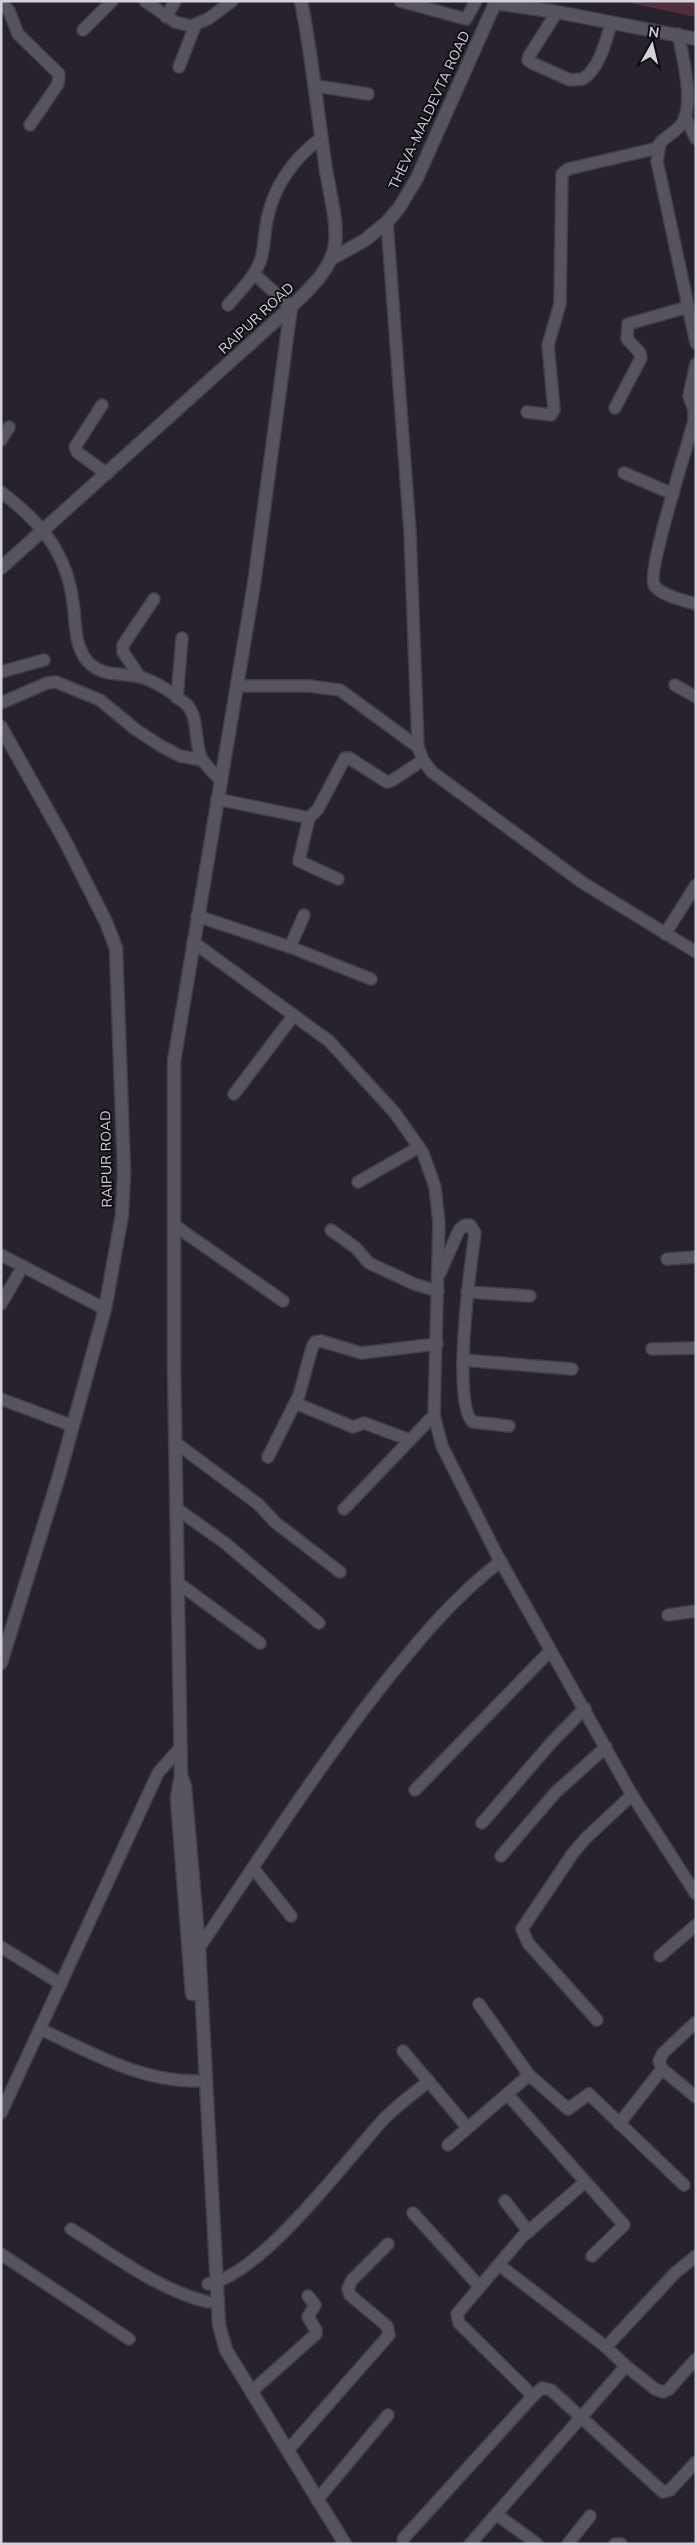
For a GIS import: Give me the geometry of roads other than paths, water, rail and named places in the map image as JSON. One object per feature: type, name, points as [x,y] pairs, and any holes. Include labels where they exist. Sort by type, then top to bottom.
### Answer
[{"type":"street","points":[[83,30],[112,1]]},
{"type":"street","points":[[144,1],[166,17],[184,26],[196,26]]},
{"type":"street","points":[[166,17],[175,1]]},
{"type":"street","points":[[179,67],[196,26],[232,1]]},
{"type":"street","name":"RAIPUR ROAD","points":[[1,568],[291,307],[312,286],[331,259],[335,230],[321,138],[316,86],[301,1]]},
{"type":"street","points":[[400,1],[466,19],[476,1]]},
{"type":"street","points":[[547,1],[557,12]]},
{"type":"street","points":[[1,2],[11,14],[18,34],[59,74],[58,84],[30,125]]},
{"type":"street","points":[[496,2],[557,12],[611,24],[678,34],[696,40]]},
{"type":"street","name":"THEVA-MALDEVTA ROAD","points":[[331,259],[365,240],[387,222],[399,208],[417,178],[496,2]]},
{"type":"street","points":[[557,12],[528,60],[570,80],[583,80],[591,72],[600,56],[611,24]]},
{"type":"street","points":[[678,34],[686,87],[685,116],[680,127],[664,138],[658,148],[657,161],[696,343]]},
{"type":"street","points":[[316,86],[368,94]]},
{"type":"street","points":[[685,116],[696,139]]},
{"type":"street","points":[[228,305],[254,274],[263,250],[267,218],[283,177],[301,153],[321,138]]},
{"type":"street","points":[[527,412],[551,415],[554,410],[548,344],[560,304],[562,174],[568,169],[658,148]]},
{"type":"street","points":[[387,222],[410,532],[418,747],[422,760],[432,772],[583,884],[696,952]]},
{"type":"street","points":[[254,274],[291,307],[254,584],[196,916],[174,1061],[176,1443],[181,1775],[177,1798],[212,2283],[222,2339],[226,2350],[345,2544]]},
{"type":"street","points":[[614,408],[641,358],[640,353],[627,339],[628,324],[688,307]]},
{"type":"street","points":[[696,364],[689,396],[694,410],[694,421],[673,494],[654,568],[653,580],[658,589],[696,604]]},
{"type":"street","points":[[102,404],[75,447],[80,455],[107,474]]},
{"type":"street","points":[[1,440],[9,427]]},
{"type":"street","points":[[624,473],[673,494]]},
{"type":"street","points":[[1,492],[26,514],[60,554],[67,569],[78,643],[86,660],[104,673],[140,677],[177,698],[192,712],[197,744],[202,760],[221,781]]},
{"type":"street","points":[[140,677],[123,652],[123,645],[154,599]]},
{"type":"street","points":[[177,698],[182,638]]},
{"type":"street","points":[[1,672],[44,660]]},
{"type":"street","points":[[1,704],[47,683],[56,682],[100,700],[135,729],[161,746],[180,756],[202,760]]},
{"type":"street","points":[[674,685],[696,697]]},
{"type":"street","points":[[237,686],[309,686],[340,690],[418,747]]},
{"type":"street","name":"RAIPUR ROAD","points":[[1,726],[65,841],[106,922],[116,948],[124,1195],[105,1309],[73,1426],[1,1663]]},
{"type":"street","points":[[338,879],[299,861],[309,818],[318,809],[344,758],[349,758],[387,782],[422,760]]},
{"type":"street","points":[[217,799],[309,818]]},
{"type":"street","points":[[665,934],[696,886]]},
{"type":"street","points":[[290,947],[304,915]]},
{"type":"street","points":[[196,916],[290,947],[371,979]]},
{"type":"street","points":[[193,942],[329,1040],[395,1113],[419,1147],[431,1172],[435,1187],[439,1224],[434,1415],[442,1446],[550,1651],[585,1708],[632,1795],[696,1894]]},
{"type":"street","points":[[234,1094],[294,1015]]},
{"type":"street","points":[[358,1182],[419,1147]]},
{"type":"street","points":[[438,1277],[460,1230],[465,1225],[470,1225],[475,1233],[469,1263],[464,1360],[463,1391],[466,1411],[470,1420],[509,1426]]},
{"type":"street","points":[[174,1226],[283,1301]]},
{"type":"street","points":[[331,1230],[356,1248],[368,1263],[414,1284],[438,1291]]},
{"type":"street","points":[[1,1255],[105,1309]]},
{"type":"street","points":[[667,1259],[696,1257]]},
{"type":"street","points":[[1,1304],[23,1266]]},
{"type":"street","points":[[468,1292],[530,1296]]},
{"type":"street","points":[[268,1457],[295,1403],[312,1348],[317,1341],[361,1353],[437,1344]]},
{"type":"street","points":[[652,1349],[696,1348]]},
{"type":"street","points":[[464,1360],[572,1369]]},
{"type":"street","points":[[1,1399],[73,1426]]},
{"type":"street","points":[[295,1403],[353,1427],[364,1423],[410,1440]]},
{"type":"street","points":[[344,1509],[434,1415]]},
{"type":"street","points":[[176,1443],[258,1504],[276,1523],[340,1572]]},
{"type":"street","points":[[177,1509],[225,1542],[318,1623]]},
{"type":"street","points":[[199,1948],[345,1734],[412,1648],[464,1590],[501,1561]]},
{"type":"street","points":[[178,1583],[260,1643]]},
{"type":"street","points":[[668,1615],[696,1611]]},
{"type":"street","points":[[415,1790],[550,1651]]},
{"type":"street","points":[[482,1823],[551,1743],[585,1708]]},
{"type":"street","points":[[501,1856],[555,1793],[606,1747]]},
{"type":"street","points":[[1,2113],[158,1773],[180,1748]]},
{"type":"street","points":[[181,1775],[186,1793],[199,1948],[212,2283],[208,2302],[210,2327],[218,2354],[335,2544]]},
{"type":"street","points":[[597,2020],[528,1943],[522,1929],[573,1853],[587,1837],[632,1795]]},
{"type":"street","points":[[253,1868],[291,1916]]},
{"type":"street","points":[[660,1956],[696,1925]]},
{"type":"street","points":[[1,1947],[61,1984]]},
{"type":"street","points":[[479,2004],[530,2075],[568,2109],[589,2094],[684,2186]]},
{"type":"street","points":[[696,2022],[663,2053],[659,2061],[662,2069],[696,2097]]},
{"type":"street","points":[[40,2030],[142,2074],[182,2081],[197,2081]]},
{"type":"street","points":[[403,2051],[467,2127]]},
{"type":"street","points":[[619,2124],[662,2069]]},
{"type":"street","points":[[448,2145],[530,2075]]},
{"type":"street","points":[[212,2283],[226,2279],[243,2268],[292,2223],[383,2120],[429,2081]]},
{"type":"street","points":[[508,2095],[624,2225],[592,2256]]},
{"type":"street","points":[[532,2396],[457,2321],[460,2310],[529,2232],[585,2182]]},
{"type":"street","points":[[505,2201],[529,2232]]},
{"type":"street","points":[[413,2213],[480,2287]]},
{"type":"street","points":[[71,2229],[167,2287],[190,2298],[208,2302]]},
{"type":"street","points":[[288,2450],[389,2335],[387,2326],[350,2294],[348,2289],[352,2280],[388,2244]]},
{"type":"street","points":[[1,2254],[129,2339]]},
{"type":"street","points":[[606,2347],[675,2273],[696,2256]]},
{"type":"street","points":[[499,2265],[606,2347],[655,2389],[663,2392],[669,2389],[696,2359]]},
{"type":"street","points":[[252,2391],[316,2334],[316,2330],[308,2317],[315,2305],[308,2296]]},
{"type":"street","points":[[470,2544],[582,2419],[626,2366]]},
{"type":"street","points":[[403,2542],[532,2396],[542,2388],[549,2388],[663,2492],[670,2490],[696,2462]]},
{"type":"street","points":[[317,2500],[388,2415]]},
{"type":"street","points":[[496,2514],[537,2544]]},
{"type":"street","points":[[568,2544],[590,2516]]},
{"type":"street","points":[[614,2544],[621,2544]]}]
